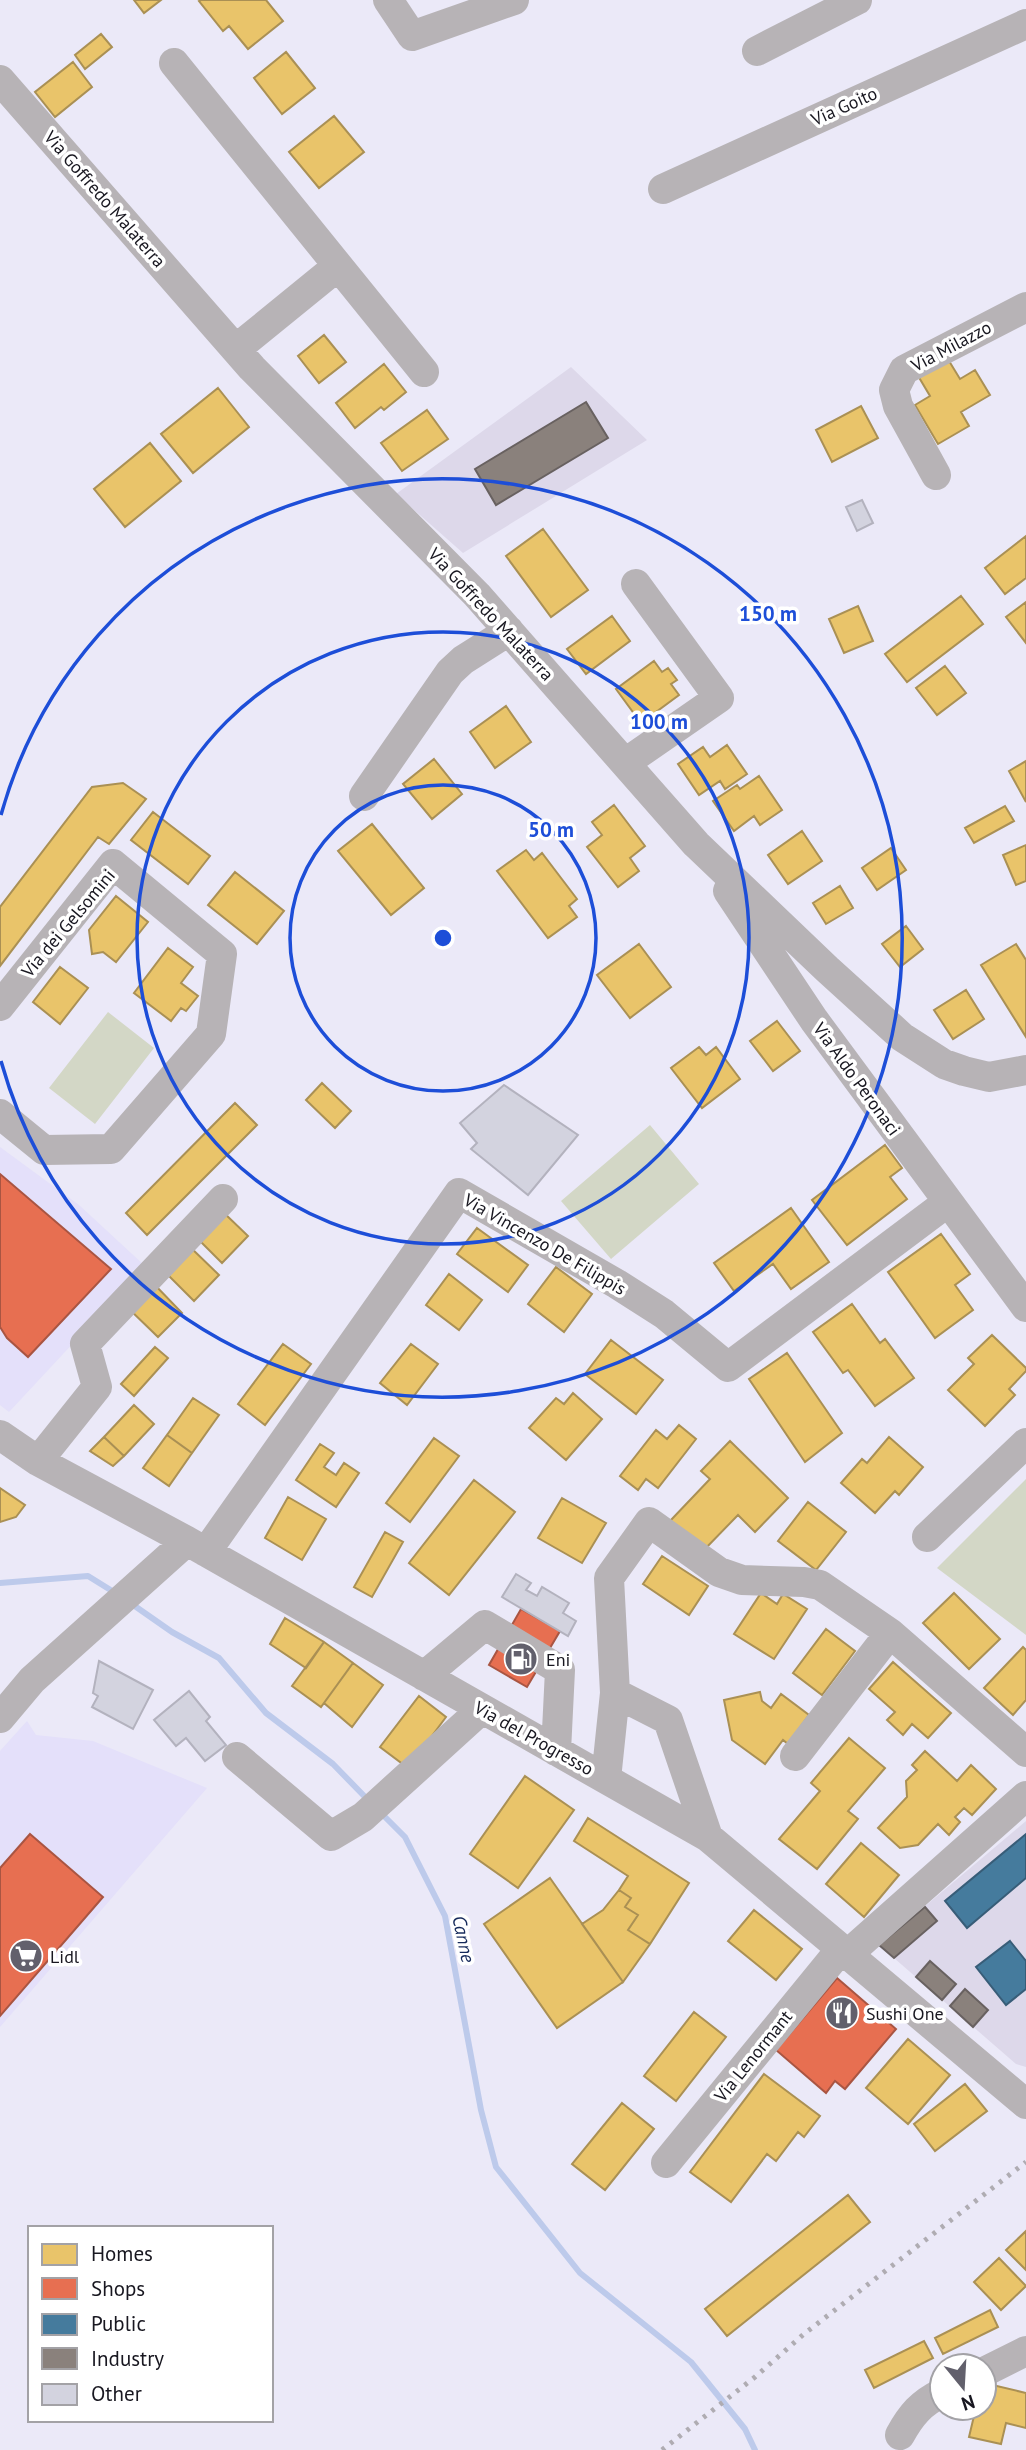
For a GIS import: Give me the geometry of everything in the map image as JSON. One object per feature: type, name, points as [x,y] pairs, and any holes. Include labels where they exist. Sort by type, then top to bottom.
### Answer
[{"type":"street","points":[[388,0],[412,36],[514,0]]},
{"type":"street","points":[[757,51],[857,0]]},
{"type":"street","name":"Via Goito","points":[[663,189],[1026,24]]},
{"type":"street","points":[[174,63],[424,372]]},
{"type":"street","name":"Via Goffredo Malaterra","points":[[0,80],[236,349],[477,595],[696,844],[902,1037],[944,1064],[964,1071],[989,1077],[1026,1070]]},
{"type":"street","points":[[236,349],[338,266]]},
{"type":"street","name":"Via Milazzo","points":[[936,475],[898,405],[894,390],[904,370],[1026,307]]},
{"type":"street","points":[[625,763],[719,698],[636,584]]},
{"type":"street","points":[[364,796],[450,672],[463,660],[509,631]]},
{"type":"street","name":"Via Aldo Peronaci","points":[[696,844],[814,1020],[1026,1307]]},
{"type":"street","name":"Via dei Gelsomini","points":[[0,1006],[113,864],[222,954],[211,1034],[111,1149],[44,1150],[0,1114]]},
{"type":"street","name":"Via Vincenzo De Filippis","points":[[196,1547],[459,1193],[664,1314],[728,1367],[948,1202]]},
{"type":"street","points":[[38,1461],[97,1387],[85,1344],[223,1199]]},
{"type":"street","name":"Via del Progresso","points":[[0,1435],[38,1461],[196,1547],[708,1837],[1026,2104]]},
{"type":"street","points":[[927,1537],[1026,1443]]},
{"type":"street","points":[[606,1779],[615,1693],[609,1578],[649,1522],[719,1572],[742,1580],[804,1582],[820,1586],[890,1633],[1026,1752]]},
{"type":"street","points":[[0,1718],[32,1680],[158,1568],[196,1547]]},
{"type":"street","points":[[424,1676],[485,1625],[560,1670],[556,1751]]},
{"type":"street","points":[[795,1756],[890,1633]]},
{"type":"street","points":[[615,1693],[668,1720],[708,1837]]},
{"type":"street","points":[[237,1757],[331,1836],[373,1807],[482,1709]]},
{"type":"street","name":"Via Lenormant","points":[[666,2162],[844,1952],[1026,1796]]},
{"type":"street","points":[[988,2071],[1018,2078],[1026,2077]]},
{"type":"street","points":[[998,2365],[1026,2351]]},
{"type":"street","points":[[900,2435],[912,2414],[928,2400]]},
{"type":"shaded area","points":[[571,367],[647,440],[463,553],[396,494]]},
{"type":"shaded area","points":[[0,1147],[79,1205],[145,1266],[9,1412],[0,1405]]},
{"type":"shaded area","points":[[27,1721],[36,1735],[93,1741],[207,1788],[0,2027],[0,1751]]},
{"type":"shaded area","points":[[1026,1821],[1026,2067],[1016,2064],[879,1945]]},
{"type":"green space","points":[[108,1012],[154,1048],[95,1124],[49,1088]]},
{"type":"green space","points":[[650,1125],[699,1184],[611,1259],[561,1201]]},
{"type":"green space","points":[[1026,1479],[1026,1635],[937,1568]]},
{"type":"building: Homes","points":[[134,0],[161,0],[144,13]]},
{"type":"building: Homes","points":[[266,0],[283,21],[248,49],[229,26],[223,31],[199,1]]},
{"type":"building: Homes","points":[[101,34],[112,47],[85,69],[75,55]]},
{"type":"building: Homes","points":[[286,52],[315,88],[282,114],[254,78]]},
{"type":"building: Homes","points":[[73,62],[92,87],[55,117],[35,92]]},
{"type":"building: Homes","points":[[334,116],[364,152],[319,188],[289,152]]},
{"type":"building: Homes","points":[[324,335],[346,362],[319,383],[298,356]]},
{"type":"building: Homes","points":[[946,356],[960,379],[975,370],[990,395],[961,412],[969,426],[938,444],[915,405],[930,396],[917,374]]},
{"type":"building: Homes","points":[[384,364],[406,392],[384,410],[381,407],[355,428],[336,403]]},
{"type":"building: Homes","points":[[218,388],[249,427],[193,473],[161,434]]},
{"type":"building: Homes","points":[[861,406],[878,438],[832,462],[816,430]]},
{"type":"building: Homes","points":[[427,410],[448,439],[402,471],[381,443]]},
{"type":"building: Homes","points":[[150,443],[181,481],[125,527],[94,489]]},
{"type":"building: Homes","points":[[543,529],[588,590],[551,617],[506,556]]},
{"type":"building: Homes","points":[[1026,536],[1026,578],[1005,594],[985,568]]},
{"type":"building: Homes","points":[[961,596],[983,624],[907,682],[885,654]]},
{"type":"building: Homes","points":[[1026,602],[1026,643],[1006,617]]},
{"type":"building: Homes","points":[[858,606],[873,641],[844,653],[829,619]]},
{"type":"building: Homes","points":[[612,616],[630,641],[586,674],[567,649]]},
{"type":"building: Homes","points":[[654,661],[662,672],[668,668],[677,680],[671,684],[679,695],[641,723],[616,689]]},
{"type":"building: Homes","points":[[945,666],[966,693],[937,715],[916,688]]},
{"type":"building: Homes","points":[[506,706],[531,742],[495,768],[470,732]]},
{"type":"building: Homes","points":[[727,745],[747,774],[725,789],[720,781],[699,795],[678,764],[703,747],[710,757]]},
{"type":"building: Homes","points":[[434,759],[462,794],[432,819],[403,784]]},
{"type":"building: Homes","points":[[1026,761],[1026,802],[1009,771]]},
{"type":"building: Homes","points":[[759,776],[782,810],[760,825],[754,816],[734,831],[713,801],[737,785],[740,789]]},
{"type":"building: Homes","points":[[123,783],[146,799],[109,844],[98,837],[0,966],[0,907],[92,787]]},
{"type":"building: Homes","points":[[614,805],[645,846],[630,858],[639,871],[618,887],[587,847],[602,835],[592,822]]},
{"type":"building: Homes","points":[[1005,806],[1014,821],[974,843],[965,828]]},
{"type":"building: Homes","points":[[153,812],[210,856],[188,884],[131,840]]},
{"type":"building: Homes","points":[[372,824],[424,888],[391,915],[338,851]]},
{"type":"building: Homes","points":[[802,831],[822,861],[788,884],[768,855]]},
{"type":"building: Homes","points":[[1026,845],[1026,881],[1016,885],[1003,855]]},
{"type":"building: Homes","points":[[891,848],[906,870],[877,890],[862,868]]},
{"type":"building: Homes","points":[[526,850],[534,860],[542,853],[577,899],[569,906],[577,917],[548,938],[497,871]]},
{"type":"building: Homes","points":[[235,872],[284,911],[257,944],[208,905]]},
{"type":"building: Homes","points":[[840,886],[853,908],[826,924],[813,903]]},
{"type":"building: Homes","points":[[116,896],[148,922],[116,962],[103,952],[92,954],[89,930]]},
{"type":"building: Homes","points":[[906,926],[923,949],[900,967],[882,944]]},
{"type":"building: Homes","points":[[639,944],[671,987],[630,1018],[597,975]]},
{"type":"building: Homes","points":[[1016,944],[1026,960],[1026,1037],[981,965]]},
{"type":"building: Homes","points":[[168,948],[193,967],[181,983],[198,996],[186,1011],[181,1008],[171,1021],[134,993]]},
{"type":"building: Homes","points":[[60,967],[88,988],[60,1024],[33,1002]]},
{"type":"building: Homes","points":[[966,990],[984,1019],[953,1039],[934,1010]]},
{"type":"building: Homes","points":[[777,1021],[800,1051],[773,1071],[750,1041]]},
{"type":"building: Homes","points":[[699,1047],[706,1055],[716,1047],[740,1079],[702,1108],[671,1068]]},
{"type":"building: Homes","points":[[322,1083],[351,1111],[335,1128],[306,1100]]},
{"type":"building: Homes","points":[[235,1103],[257,1125],[147,1235],[126,1213]]},
{"type":"building: Homes","points":[[885,1145],[902,1168],[890,1177],[907,1199],[847,1245],[812,1200]]},
{"type":"building: Homes","points":[[791,1208],[829,1262],[791,1289],[773,1264],[734,1291],[714,1263]]},
{"type":"building: Homes","points":[[222,1211],[248,1236],[222,1263],[196,1237]]},
{"type":"building: Homes","points":[[477,1228],[528,1265],[508,1292],[457,1254]]},
{"type":"building: Homes","points":[[941,1234],[970,1274],[955,1285],[973,1310],[935,1338],[888,1272]]},
{"type":"building: Homes","points":[[188,1245],[219,1275],[194,1301],[163,1270]]},
{"type":"building: Homes","points":[[556,1267],[592,1294],[564,1332],[528,1304]]},
{"type":"building: Homes","points":[[449,1274],[482,1300],[459,1330],[426,1305]]},
{"type":"building: Homes","points":[[152,1282],[182,1313],[158,1337],[127,1307]]},
{"type":"building: Homes","points":[[852,1304],[880,1343],[885,1339],[914,1378],[875,1406],[848,1370],[843,1373],[813,1332]]},
{"type":"building: Homes","points":[[992,1335],[1026,1371],[1009,1389],[1015,1395],[985,1426],[948,1390],[974,1364],[968,1358]]},
{"type":"building: Homes","points":[[611,1340],[663,1380],[636,1414],[585,1374]]},
{"type":"building: Homes","points":[[283,1344],[311,1364],[265,1425],[238,1404]]},
{"type":"building: Homes","points":[[411,1344],[438,1364],[407,1405],[380,1383]]},
{"type":"building: Homes","points":[[155,1347],[168,1358],[134,1396],[121,1384]]},
{"type":"building: Homes","points":[[787,1353],[842,1433],[805,1462],[749,1379]]},
{"type":"building: Homes","points":[[573,1393],[602,1419],[566,1460],[529,1428],[556,1398],[564,1404]]},
{"type":"building: Homes","points":[[193,1398],[219,1415],[192,1453],[167,1435]]},
{"type":"building: Homes","points":[[134,1405],[154,1424],[124,1456],[104,1437]]},
{"type":"building: Homes","points":[[679,1425],[696,1439],[658,1488],[646,1479],[638,1490],[620,1476],[656,1430],[667,1439]]},
{"type":"building: Homes","points":[[167,1435],[192,1453],[169,1486],[143,1468]]},
{"type":"building: Homes","points":[[104,1437],[124,1456],[113,1466],[90,1451]]},
{"type":"building: Homes","points":[[889,1437],[923,1467],[899,1495],[895,1491],[875,1513],[841,1483],[862,1459],[867,1463]]},
{"type":"building: Homes","points":[[434,1438],[459,1456],[410,1522],[386,1503]]},
{"type":"building: Homes","points":[[730,1441],[788,1498],[755,1532],[738,1515],[702,1552],[670,1521],[710,1479],[701,1471]]},
{"type":"building: Homes","points":[[320,1444],[334,1453],[324,1467],[336,1475],[344,1463],[359,1473],[336,1507],[296,1480]]},
{"type":"building: Homes","points":[[474,1480],[515,1512],[449,1595],[409,1563]]},
{"type":"building: Homes","points":[[0,1488],[25,1505],[16,1517],[0,1522]]},
{"type":"building: Homes","points":[[288,1497],[326,1519],[302,1560],[265,1538]]},
{"type":"building: Homes","points":[[562,1498],[606,1523],[582,1563],[538,1538]]},
{"type":"building: Homes","points":[[808,1502],[846,1532],[816,1570],[778,1541]]},
{"type":"building: Homes","points":[[385,1532],[403,1542],[372,1597],[354,1587]]},
{"type":"building: Homes","points":[[662,1556],[708,1586],[689,1615],[643,1584]]},
{"type":"building: Homes","points":[[761,1593],[777,1604],[783,1594],[807,1609],[774,1659],[734,1634]]},
{"type":"building: Homes","points":[[954,1593],[1000,1639],[969,1669],[923,1623]]},
{"type":"building: Homes","points":[[285,1618],[324,1642],[306,1668],[270,1644]]},
{"type":"building: Homes","points":[[826,1629],[855,1651],[822,1695],[793,1673]]},
{"type":"building: Homes","points":[[324,1642],[353,1663],[321,1707],[292,1686]]},
{"type":"building: Homes","points":[[1023,1647],[1026,1650],[1026,1700],[1013,1715],[984,1688]]},
{"type":"building: Homes","points":[[893,1662],[951,1713],[928,1738],[912,1724],[903,1735],[887,1720],[895,1712],[869,1689]]},
{"type":"building: Homes","points":[[353,1663],[383,1685],[352,1727],[324,1703]]},
{"type":"building: Homes","points":[[760,1692],[762,1701],[771,1708],[781,1694],[809,1715],[788,1744],[783,1740],[765,1764],[732,1740],[724,1700]]},
{"type":"building: Homes","points":[[419,1696],[446,1717],[408,1768],[380,1747]]},
{"type":"building: Homes","points":[[849,1738],[885,1768],[848,1811],[858,1819],[817,1869],[779,1839],[820,1791],[811,1783]]},
{"type":"building: Homes","points":[[925,1751],[957,1781],[971,1765],[996,1789],[972,1815],[964,1808],[955,1817],[960,1822],[949,1835],[938,1824],[918,1845],[900,1848],[878,1828],[907,1797],[906,1781],[917,1770],[912,1765]]},
{"type":"building: Homes","points":[[525,1776],[574,1810],[518,1888],[470,1854]]},
{"type":"building: Homes","points":[[588,1818],[689,1883],[650,1944],[628,1930],[638,1915],[625,1907],[631,1898],[619,1890],[628,1876],[574,1841]]},
{"type":"building: Homes","points":[[861,1843],[899,1875],[864,1917],[826,1884]]},
{"type":"building: Homes","points":[[550,1878],[623,1982],[557,2028],[484,1924]]},
{"type":"building: Homes","points":[[619,1890],[631,1898],[625,1907],[638,1915],[628,1930],[650,1944],[623,1982],[582,1924],[603,1910]]},
{"type":"building: Homes","points":[[754,1910],[802,1949],[776,1980],[728,1941]]},
{"type":"building: Homes","points":[[694,2012],[726,2037],[676,2101],[644,2076]]},
{"type":"building: Homes","points":[[908,2039],[950,2075],[908,2124],[866,2088]]},
{"type":"building: Homes","points":[[764,2074],[820,2116],[804,2137],[798,2132],[776,2161],[767,2154],[731,2202],[690,2172]]},
{"type":"building: Homes","points":[[965,2084],[987,2111],[935,2151],[914,2124]]},
{"type":"building: Homes","points":[[622,2103],[654,2129],[605,2190],[572,2164]]},
{"type":"building: Homes","points":[[848,2195],[870,2222],[727,2336],[705,2309]]},
{"type":"building: Homes","points":[[1026,2231],[1026,2270],[1006,2250]]},
{"type":"building: Homes","points":[[999,2258],[1026,2286],[1001,2310],[974,2282]]},
{"type":"building: Homes","points":[[990,2310],[998,2327],[947,2352],[942,2352],[935,2338]]},
{"type":"building: Homes","points":[[924,2341],[930,2352],[928,2361],[874,2388],[865,2370]]},
{"type":"building: Homes","points":[[998,2386],[1026,2393],[1026,2428],[1006,2423],[1001,2444],[969,2437],[973,2422],[998,2422]]},
{"type":"building: Shops","points":[[0,1174],[111,1269],[28,1357],[7,1338],[0,1327]]},
{"type":"building: Shops","points":[[521,1609],[560,1631],[527,1687],[489,1665]]},
{"type":"building: Shops","name":"Lidl","points":[[30,1834],[103,1897],[0,2016],[0,1868]]},
{"type":"building: Shops","points":[[837,1978],[896,2029],[845,2089],[835,2081],[826,2093],[776,2050]]},
{"type":"building: Public","points":[[1026,1834],[1026,1878],[967,1928],[945,1901]]},
{"type":"building: Public","points":[[1010,1941],[1026,1961],[1026,1989],[1006,2005],[976,1967]]},
{"type":"building: Industry","points":[[586,402],[608,438],[496,505],[475,469]]},
{"type":"building: Industry","points":[[925,1907],[937,1921],[894,1958],[879,1945]]},
{"type":"building: Industry","points":[[930,1961],[956,1984],[942,2000],[916,1977]]},
{"type":"building: Industry","points":[[965,1989],[988,2010],[973,2027],[950,2006]]},
{"type":"building: Other","points":[[862,500],[873,523],[857,531],[846,507]]},
{"type":"building: Other","points":[[504,1085],[578,1135],[528,1195],[471,1149],[477,1143],[460,1123]]},
{"type":"building: Other","points":[[516,1574],[531,1583],[526,1590],[537,1596],[542,1587],[569,1603],[563,1613],[576,1621],[568,1636],[502,1597]]},
{"type":"building: Other","points":[[99,1661],[153,1690],[133,1729],[92,1707],[98,1696],[93,1693]]},
{"type":"building: Other","points":[[189,1691],[210,1717],[206,1721],[226,1745],[205,1761],[186,1738],[176,1746],[154,1720]]},
{"type":"waterway","name":"Canne","points":[[0,1583],[88,1576],[117,1594]]},
{"type":"waterway","name":"Canne","points":[[129,1602],[172,1632],[219,1658],[266,1713],[333,1764],[369,1801]]},
{"type":"waterway","name":"Canne","points":[[379,1811],[405,1837],[445,1916],[481,2110],[496,2167],[580,2273],[691,2362],[745,2429],[755,2450]]},
{"type":"railway","points":[[662,2450],[755,2377],[804,2334],[1026,2162]]},
{"type":"place","name":"Eni","points":[[521,1659]]},
{"type":"place","name":"Lidl","points":[[26,1956]]},
{"type":"place","name":"Sushi One","points":[[842,2013]]}]
